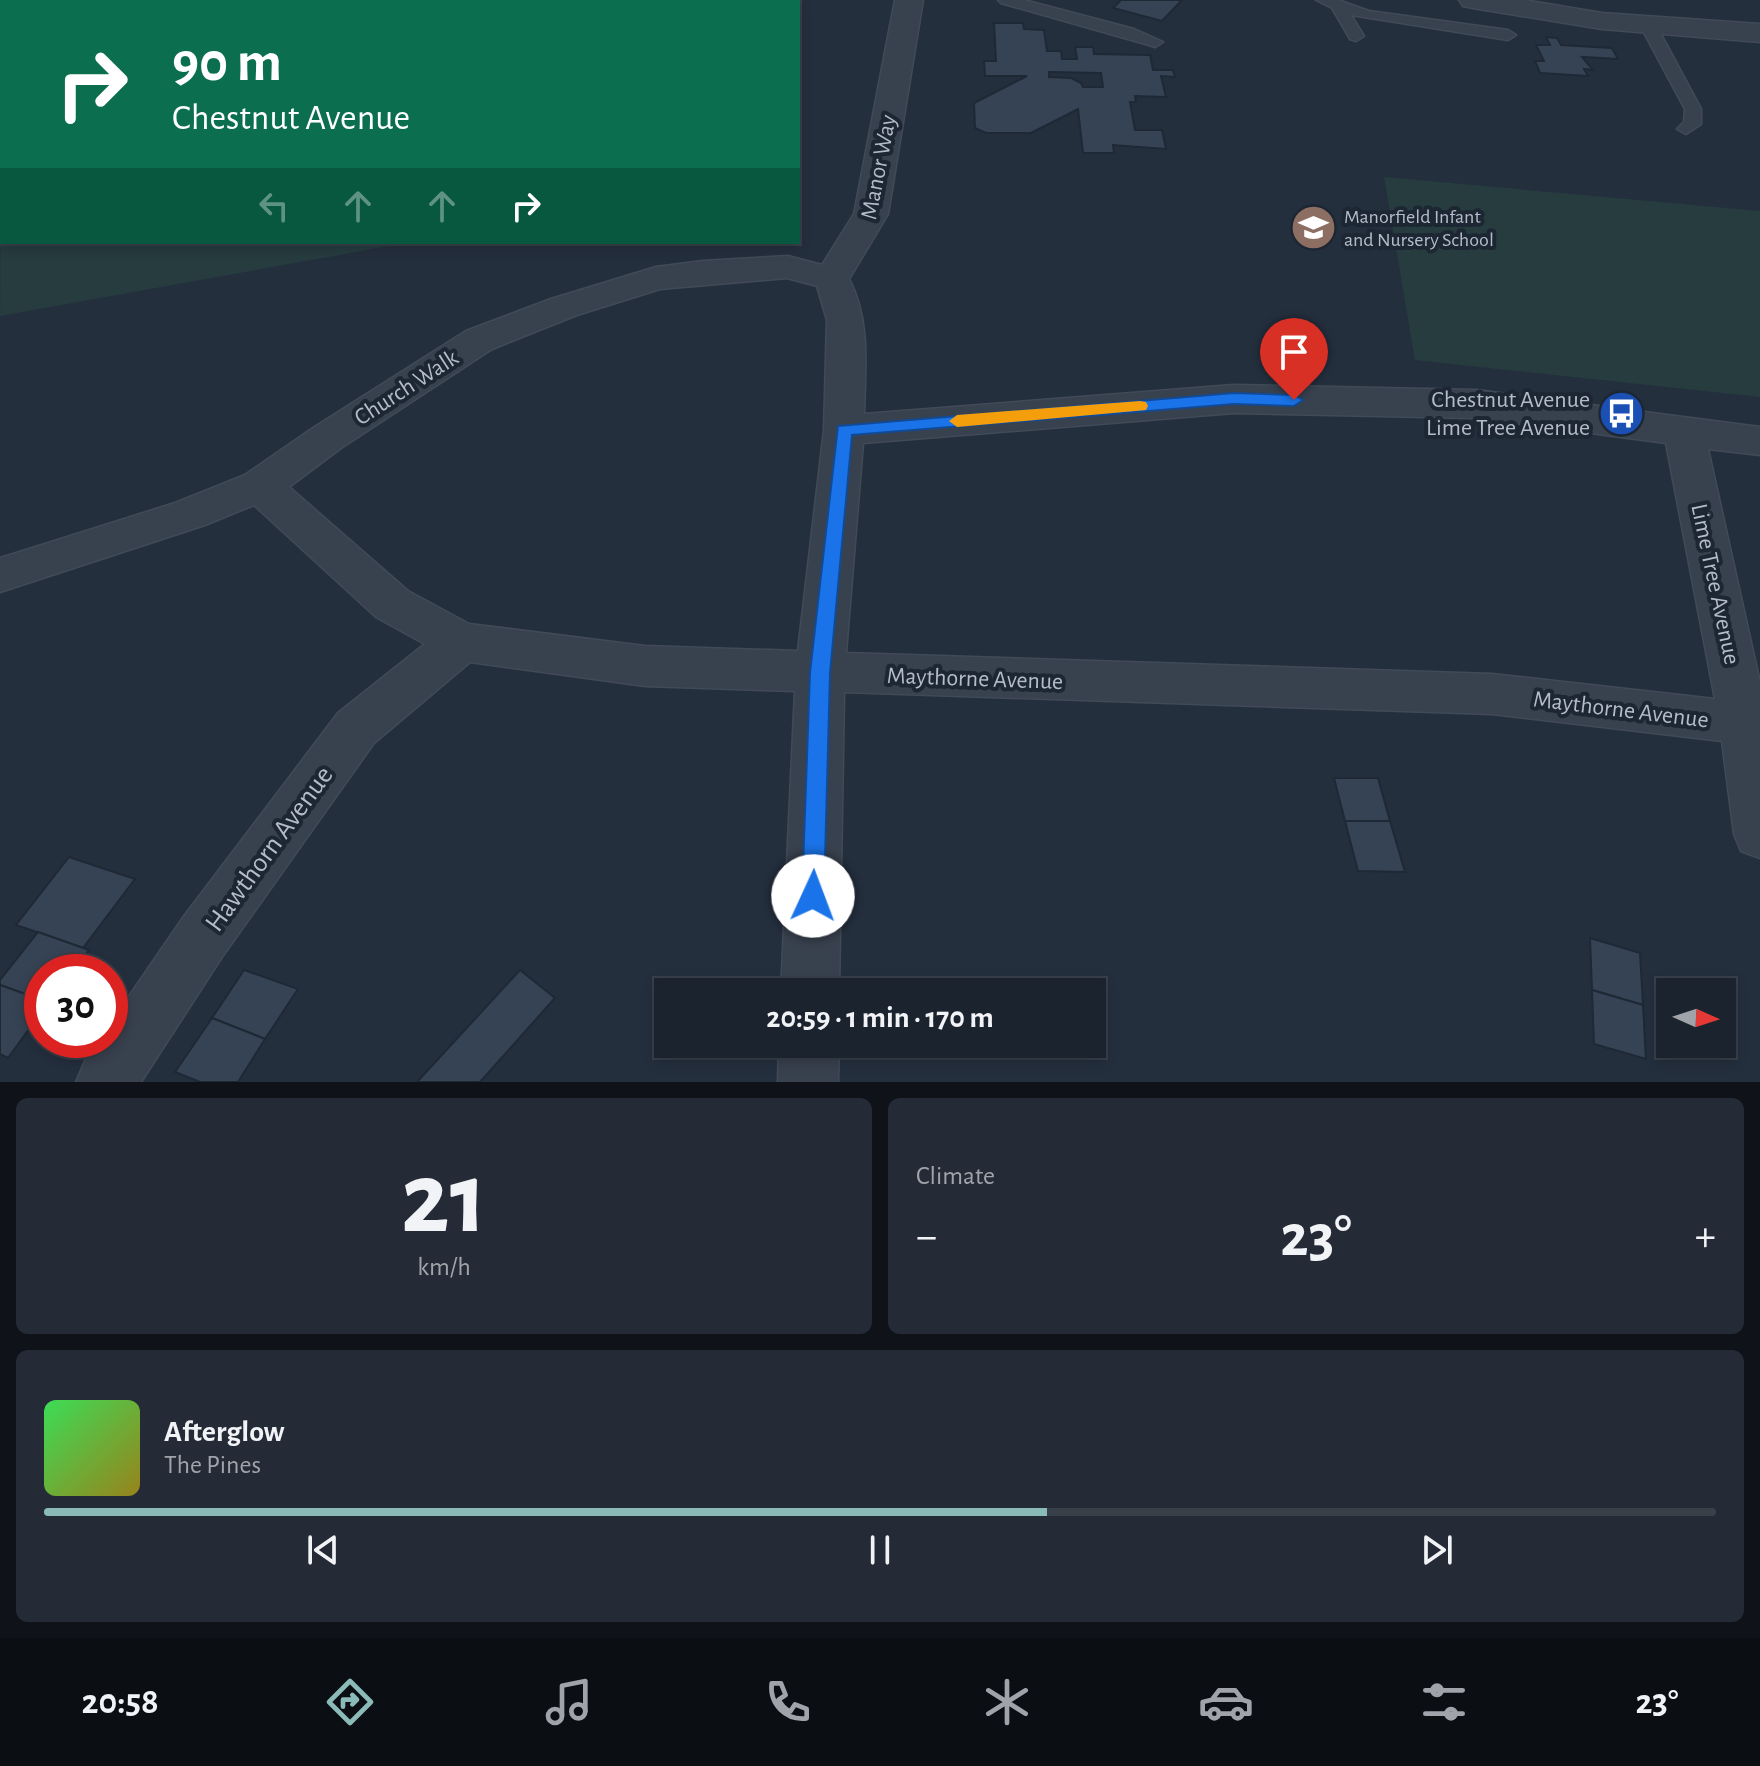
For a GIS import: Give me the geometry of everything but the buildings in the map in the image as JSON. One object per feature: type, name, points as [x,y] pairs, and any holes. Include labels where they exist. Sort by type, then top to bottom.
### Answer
[{"type":"street","name":"Manor Way","points":[[831,279],[843,259],[862,239],[871,214],[909,0]]},
{"type":"street","points":[[1479,1],[1602,21],[1760,33]]},
{"type":"street","name":"Church Walk","points":[[0,575],[190,514],[260,486],[327,438],[479,340],[564,307],[656,278],[703,272],[788,267],[808,270],[831,279]]},
{"type":"street","points":[[810,978],[820,673],[844,430],[846,320],[842,301],[831,279]]},
{"type":"street","points":[[844,430],[1234,399],[1476,404],[1760,441]]},
{"type":"street","name":"Lime Tree Avenue","points":[[1684,430],[1744,723],[1760,834]]},
{"type":"street","name":"Maythorne Avenue","points":[[260,486],[392,604],[461,642],[645,666],[1492,694],[1744,723]]},
{"type":"street","name":"Hawthorn Avenue","points":[[106,1082],[202,938],[356,728],[461,642]]},
{"type":"street","points":[[808,1082],[809,1058]]},
{"type":"lane","points":[[1006,0],[1155,42]]},
{"type":"lane","points":[[1331,3],[1381,18],[1508,35]]},
{"type":"lane","points":[[1331,3],[1356,36]]},
{"type":"lane","points":[[1648,25],[1693,109],[1692,124],[1686,129]]},
{"type":"green space","points":[[1384,177],[1760,211],[1760,397],[1415,360]]},
{"type":"green space","points":[[0,244],[400,244],[0,316]]},
{"type":"slow traffic","points":[[957,421],[1140,406]]},
{"type":"place","name":"Manorfield Infant and Nursery School","points":[[1313,227]]},
{"type":"place","name":"Chestnut Avenue Lime Tree Avenue","points":[[1621,413]]},
{"type":"route","points":[[813,896],[820,673],[844,430],[1234,399],[1294,400]]}]
